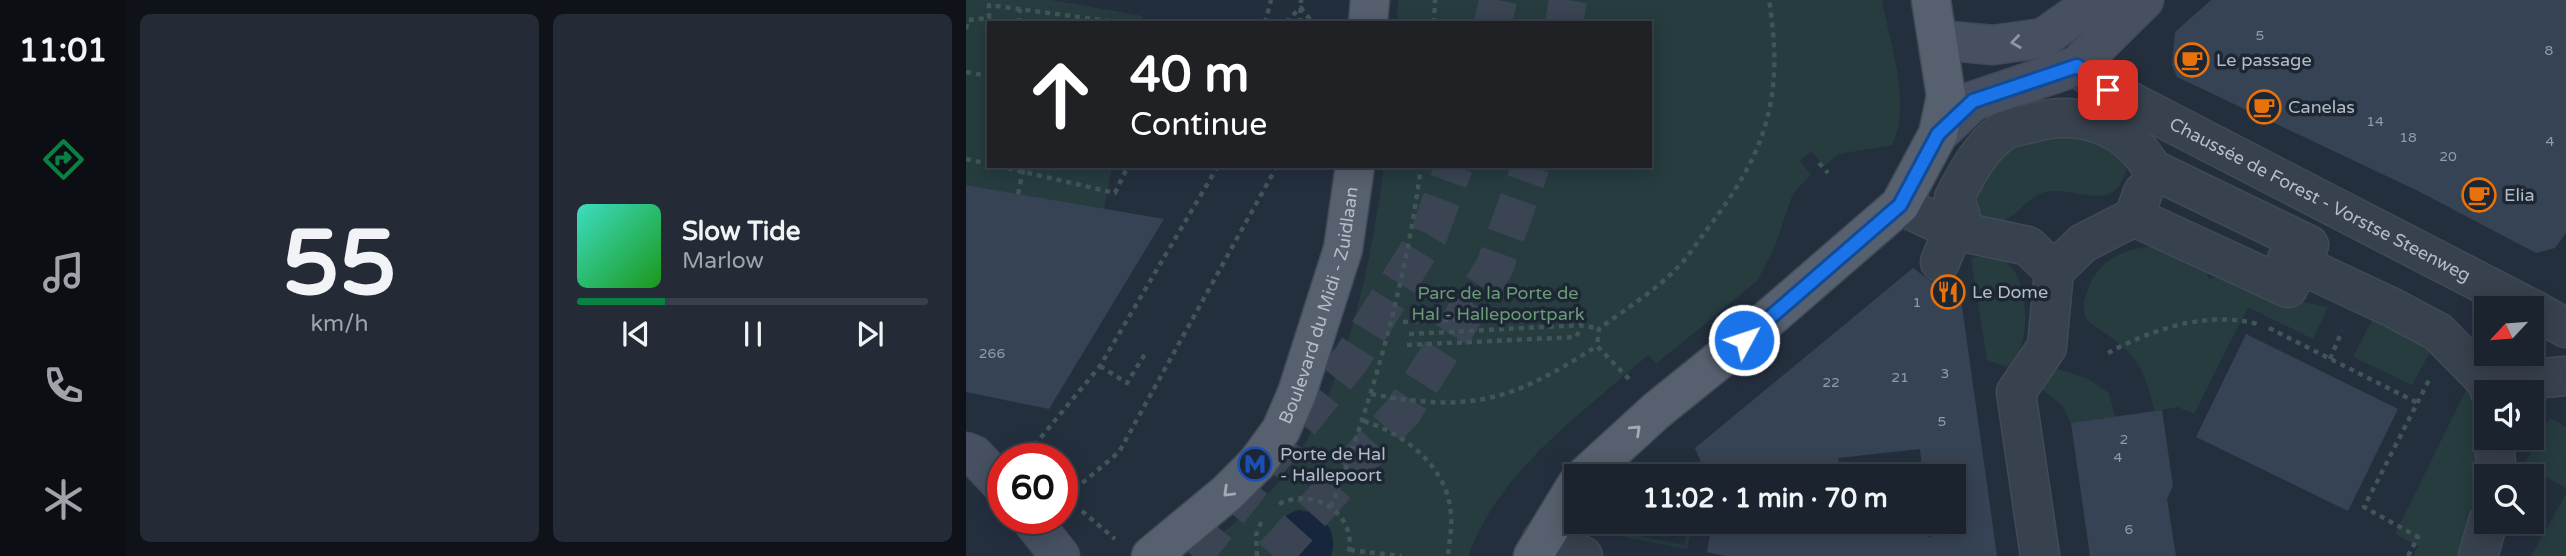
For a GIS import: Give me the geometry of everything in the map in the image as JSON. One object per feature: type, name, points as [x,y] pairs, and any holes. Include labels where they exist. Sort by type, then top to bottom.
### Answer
[{"type":"main road","points":[[1368,21],[1370,0]]},
{"type":"main road","points":[[1598,464],[1656,411],[1744,340],[1900,205],[1938,134],[1946,96],[1931,0]]},
{"type":"main road","name":"Boulevard du Midi - Zuidlaan","points":[[1138,551],[1227,493],[1257,463],[1281,430],[1297,393],[1343,249],[1355,168]]},
{"type":"main road","points":[[1538,548],[1564,505]]},
{"type":"street","points":[[1938,134],[1973,101],[2077,66],[2144,0]]},
{"type":"street","points":[[1939,40],[1993,45],[2043,38],[2088,7]]},
{"type":"street","points":[[2077,66],[2067,39],[2088,7]]},
{"type":"street","name":"Chaussée de Forest - Vorstse Steenweg","points":[[2077,66],[2108,90],[2549,313]]},
{"type":"street","points":[[1945,230],[1970,165],[2002,123],[2071,117],[2099,122],[2309,245],[2293,262],[2288,288],[2134,217]]},
{"type":"street","points":[[2134,217],[2148,149]]},
{"type":"street","points":[[1900,205],[1945,230],[2028,246],[2054,271]]},
{"type":"street","points":[[2040,556],[2016,392],[2047,347],[2054,271],[2083,243],[2134,217]]},
{"type":"street","points":[[2293,262],[2355,302],[2438,332],[2446,347],[2494,376],[2566,376]]},
{"type":"street","points":[[966,452],[974,455],[987,469]]},
{"type":"street","points":[[1054,534],[1060,556]]},
{"type":"street","points":[[2478,556],[2484,534]]},
{"type":"street","points":[[1538,548],[1583,556]]},
{"type":"path","points":[[1266,21],[1271,0]]},
{"type":"path","points":[[1300,21],[1301,0]]},
{"type":"path","points":[[1434,21],[1435,0]]},
{"type":"path","points":[[1597,345],[1599,329],[1678,267],[1747,174],[1763,138],[1772,102],[1774,28],[1769,0]]},
{"type":"path","points":[[966,29],[968,20],[989,18],[989,5],[1106,21]]},
{"type":"path","points":[[1288,21],[1301,8]]},
{"type":"path","points":[[1301,8],[1311,21]]},
{"type":"path","points":[[1018,21],[1020,9]]},
{"type":"path","points":[[966,72],[987,76]]},
{"type":"path","points":[[966,159],[987,164]]},
{"type":"path","points":[[1819,163],[1828,173]]},
{"type":"path","points":[[1018,194],[1023,169],[1115,193],[1127,168]]},
{"type":"path","points":[[1037,443],[1100,366],[1217,168]]},
{"type":"path","points":[[1078,485],[1119,452],[1276,168]]},
{"type":"path","points":[[1331,508],[1364,421],[1414,219],[1421,168]]},
{"type":"path","points":[[2330,359],[2355,302]]},
{"type":"path","points":[[1403,321],[1574,313],[1582,325]]},
{"type":"path","points":[[2108,353],[2130,341],[2166,329],[2232,318],[2263,325],[2418,403]]},
{"type":"path","points":[[1409,334],[1582,325],[1599,329]]},
{"type":"path","points":[[1407,345],[1576,337],[1582,325]]},
{"type":"path","points":[[1371,394],[1422,403],[1480,402],[1508,395],[1552,374],[1597,345]]},
{"type":"path","points":[[1597,345],[1637,388]]},
{"type":"path","points":[[2408,556],[2418,537],[2364,507],[2446,347]]},
{"type":"path","points":[[1100,366],[1127,383],[1145,355]]},
{"type":"path","points":[[1364,421],[1386,428],[1412,444],[1436,473],[1446,492],[1451,516],[1448,556]]},
{"type":"path","points":[[1257,556],[1256,535],[1261,521],[1281,502],[1309,497],[1331,508],[1343,521],[1349,553],[1401,556]]},
{"type":"path","points":[[1078,524],[1138,551]]},
{"type":"green space","points":[[966,0],[1051,0],[1143,16],[1142,21],[987,21],[987,168],[1112,168],[1104,209],[966,185]]},
{"type":"green space","name":"Parc de la Porte de Hal - Hallepoortpark","points":[[1398,0],[1882,0],[1898,73],[1898,128],[1892,145],[1839,154],[1824,166],[1812,151],[1800,161],[1811,175],[1791,199],[1774,249],[1757,281],[1656,364],[1648,355],[1545,445],[1501,495],[1468,556],[1192,556],[1243,516],[1278,482],[1308,438],[1326,402],[1353,324],[1363,284],[1384,168],[1652,168],[1652,21],[1397,21]]},
{"type":"green space","points":[[2076,127],[2128,163],[2122,180],[2114,191],[2093,196],[2054,191],[2042,193],[2008,219],[1991,225],[1965,211],[2003,145]]},
{"type":"green space","points":[[2148,247],[2160,247],[2206,270],[2209,279],[2219,276],[2297,301],[2328,307],[2313,339],[2248,307],[2194,414],[2178,407],[2154,411],[2140,367],[2118,343],[2090,323],[2084,308],[2091,282],[2103,266],[2118,255]]},
{"type":"green space","points":[[1992,257],[2004,261],[2015,272],[2020,284],[2024,300],[2024,332],[2015,359],[2006,367],[1987,360],[1971,259]]},
{"type":"green space","points":[[2374,316],[2435,343],[2412,385],[2353,357]]},
{"type":"green space","points":[[2059,369],[2088,379],[2109,393],[2115,417],[2071,423],[2062,405],[2044,391],[2040,381],[2053,370]]},
{"type":"green space","points":[[2468,386],[2474,408],[2474,450],[2479,450],[2480,464],[2474,464],[2474,521],[2466,556],[2413,556],[2418,546],[2395,534]]},
{"type":"green space","points":[[2550,418],[2566,427],[2566,488],[2544,476],[2544,464],[2525,464],[2532,450],[2544,450],[2544,429]]},
{"type":"green space","points":[[2566,493],[2566,556],[2531,556],[2544,534]]},
{"type":"green space","points":[[1630,534],[1684,545],[1687,534],[1690,534],[1687,549],[1614,535]]},
{"type":"water","points":[[1298,510],[1315,515],[1327,524],[1333,539],[1331,556],[1274,556],[1271,540],[1275,527],[1284,517]]},
{"type":"building","points":[[2211,0],[2566,0],[2566,233],[2555,248],[2536,253],[2420,192],[2177,77],[2172,65],[2175,32]]},
{"type":"building","points":[[966,185],[1164,219],[1049,409],[966,392]]},
{"type":"building","points":[[1913,268],[1932,282],[1949,281],[1959,285],[1997,556],[1725,556],[1707,552],[1710,534],[1916,534],[1931,537],[1931,534],[1966,534],[1966,464],[1922,464],[1920,449],[1838,458],[1839,464],[1702,464],[1695,448]]},
{"type":"building","points":[[2246,334],[2398,409],[2348,511],[2196,437]]},
{"type":"building","points":[[2162,410],[2173,486],[2167,499],[2176,556],[2090,556],[2071,423]]},
{"type":"tunnel","points":[[1493,21],[1498,0]]},
{"type":"tunnel","points":[[1564,21],[1568,0]]},
{"type":"tunnel","points":[[1193,556],[1351,359],[1429,234],[1453,168]]},
{"type":"tunnel","points":[[1273,556],[1403,411],[1494,268],[1530,168]]},
{"type":"place","name":"Le passage","points":[[2192,60]]},
{"type":"place","name":"Canelas","points":[[2264,107]]},
{"type":"place","name":"Elia","points":[[2479,195]]},
{"type":"place","name":"Le Dome","points":[[1948,292]]},
{"type":"place","name":"Porte de Hal - Hallepoort","points":[[1255,464]]},
{"type":"route","points":[[1744,340],[1900,205],[1938,134],[1973,101],[2077,66],[2108,90]]}]
